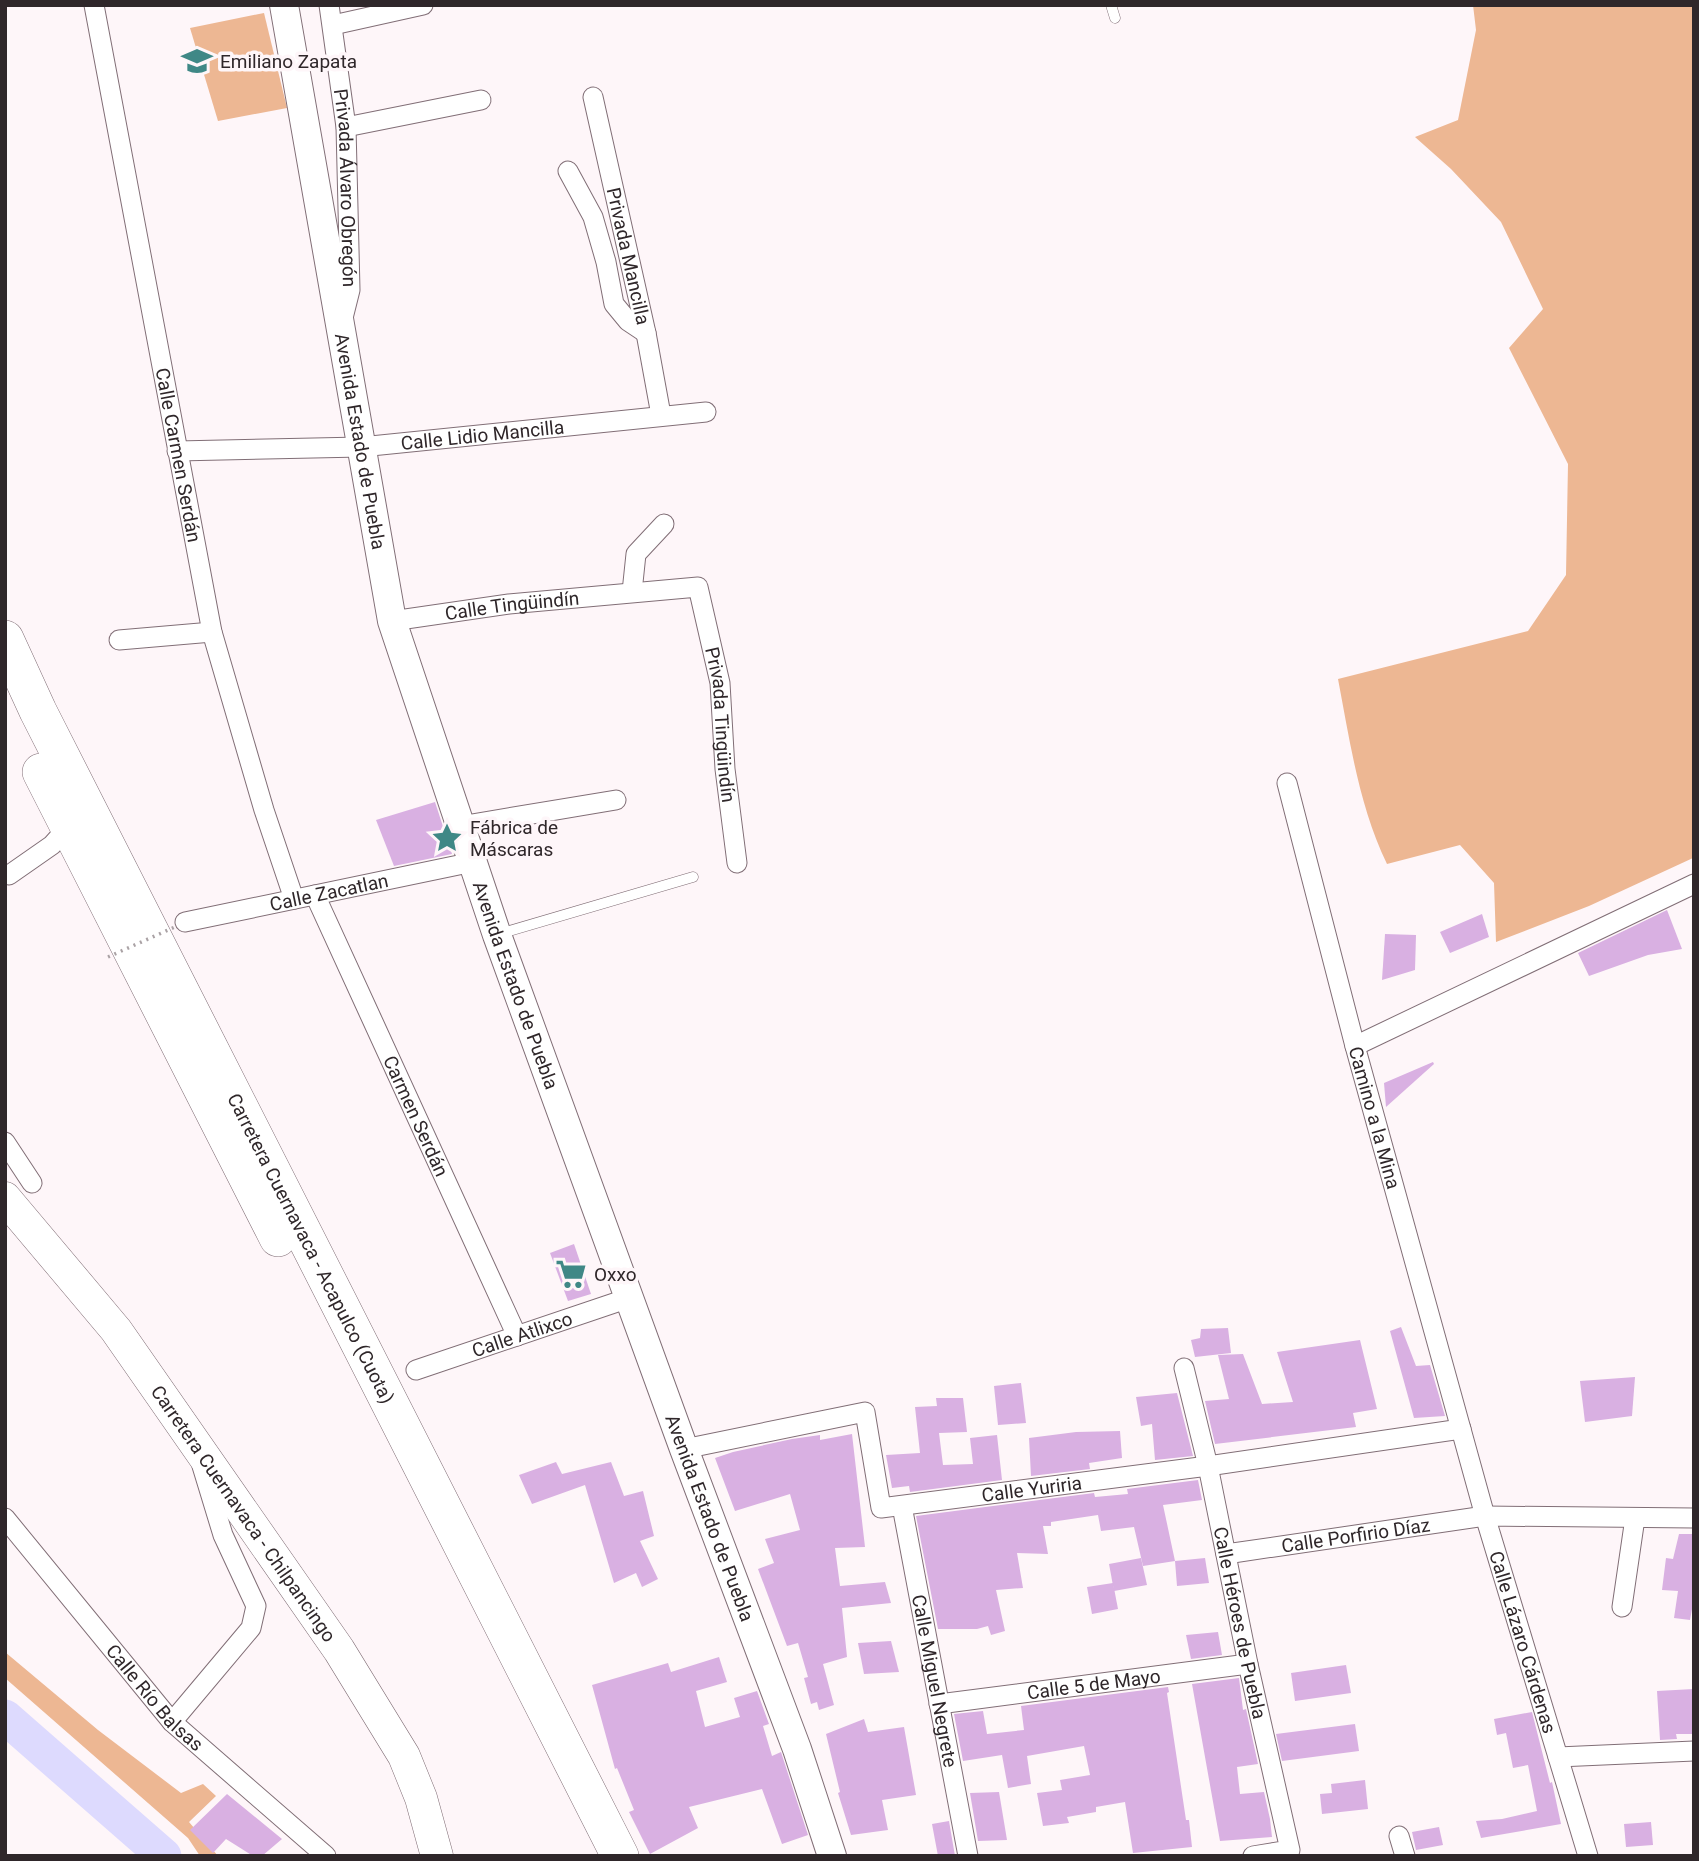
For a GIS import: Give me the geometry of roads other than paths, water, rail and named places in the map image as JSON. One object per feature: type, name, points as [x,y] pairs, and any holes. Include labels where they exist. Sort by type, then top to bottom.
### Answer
[{"type":"highway","name":"Carretera Cuernavaca - Acapulco (Cuota)","points":[[5,639],[38,711],[620,1856]]},
{"type":"highway","name":"Carretera Cuernavaca - Acapulco (Cuota)","points":[[5,699],[593,1856]]},
{"type":"main road","name":"Carretera Cuernavaca - Chilpancingo","points":[[5,1198],[116,1331],[339,1650],[404,1756],[421,1798],[437,1856]]},
{"type":"street","name":"Calle Carmen Serdán","points":[[94,5],[212,632],[264,810],[295,899]]},
{"type":"street","name":"Avenida Estado de Puebla","points":[[284,5],[392,621],[497,935],[684,1449],[797,1749],[832,1856]]},
{"type":"street","points":[[331,15],[423,5]]},
{"type":"street","name":"Privada Álvaro Obregón","points":[[331,15],[346,127],[350,290],[339,328]]},
{"type":"street","name":"Privada Mancilla","points":[[593,97],[646,333],[661,415]]},
{"type":"street","points":[[346,127],[481,100]]},
{"type":"street","points":[[568,171],[593,217],[614,304],[628,321],[646,333]]},
{"type":"street","name":"Calle Lidio Mancilla","points":[[177,451],[361,447],[705,412]]},
{"type":"street","points":[[632,592],[636,554],[664,523]]},
{"type":"street","name":"Calle Tingüindín","points":[[392,621],[509,604],[698,587]]},
{"type":"street","name":"Privada Tingüindín","points":[[698,587],[720,683],[725,769],[737,863]]},
{"type":"street","points":[[119,640],[212,632]]},
{"type":"street","points":[[1287,783],[1355,1046]]},
{"type":"street","points":[[460,826],[616,800]]},
{"type":"street","points":[[9,875],[52,845],[69,826]]},
{"type":"street","name":"Calle Zacatlan","points":[[181,924],[473,862]]},
{"type":"street","name":"Camino a la Mina","points":[[1461,1429],[1355,1046],[1694,884]]},
{"type":"street","name":"Carmen Serdán","points":[[315,895],[517,1336]]},
{"type":"street","points":[[5,1142],[32,1183]]},
{"type":"street","name":"Calle Atlixco","points":[[416,1370],[629,1298]]},
{"type":"street","name":"Calle Héroes de Puebla","points":[[1184,1368],[1208,1466],[1248,1664],[1290,1850],[1259,1855]]},
{"type":"street","points":[[684,1449],[865,1412],[881,1508],[902,1506]]},
{"type":"street","name":"Calle Yuriria","points":[[902,1506],[1208,1466],[1461,1429]]},
{"type":"street","name":"Calle Lázaro Cárdenas","points":[[1461,1429],[1588,1856]]},
{"type":"street","points":[[172,1722],[251,1628],[256,1606],[223,1535],[194,1442]]},
{"type":"street","name":"Calle Miguel Negrete","points":[[902,1506],[968,1856]]},
{"type":"street","name":"Calle Porfirio Díaz","points":[[1226,1553],[1485,1516],[1694,1518]]},
{"type":"street","name":"Calle Río Balsas","points":[[5,1518],[172,1722],[326,1856]]},
{"type":"street","points":[[1622,1606],[1635,1518]]},
{"type":"street","name":"Calle 5 de Mayo","points":[[939,1704],[1248,1664]]},
{"type":"street","points":[[1558,1757],[1694,1751]]},
{"type":"street","points":[[1399,1836],[1405,1856]]},
{"type":"lane","points":[[1111,5],[1115,18]]},
{"type":"lane","points":[[497,935],[693,877]]},
{"type":"waterway","points":[[5,1717],[164,1856]]},
{"type":"place","name":"Emiliano Zapata","points":[[197,61]]},
{"type":"place","name":"Fábrica de Máscaras","points":[[447,838]]},
{"type":"place","name":"Oxxo","points":[[571,1274]]}]
